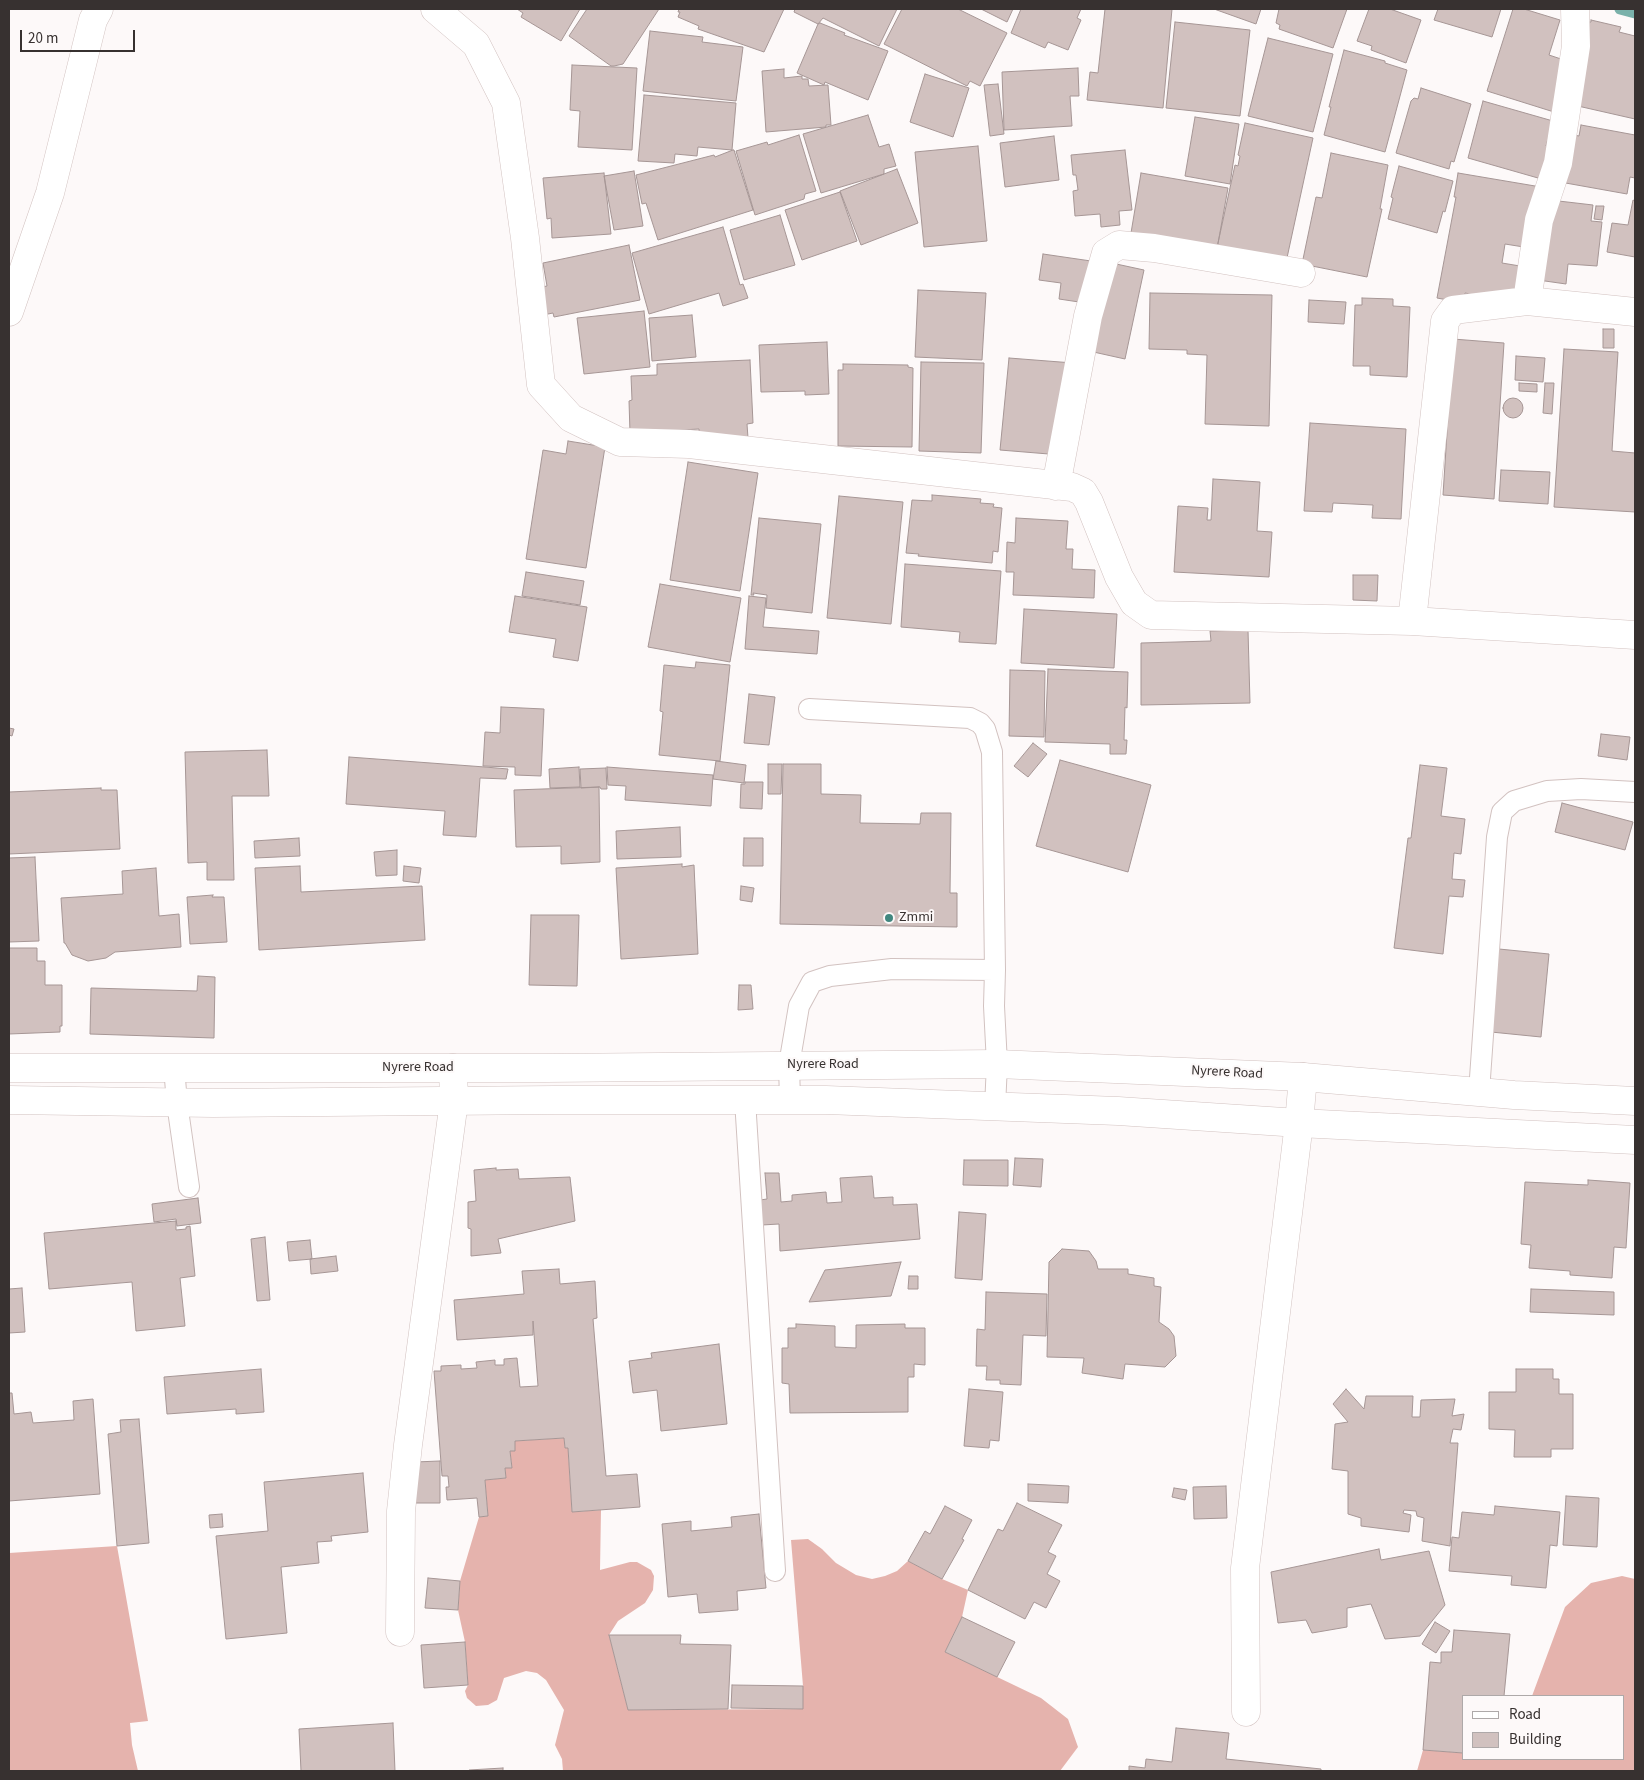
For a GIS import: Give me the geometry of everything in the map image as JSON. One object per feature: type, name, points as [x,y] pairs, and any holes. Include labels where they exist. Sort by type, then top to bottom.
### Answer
[{"type":"street","points":[[9,312],[50,193],[93,20],[98,9]]},
{"type":"street","points":[[435,9],[476,44],[506,103],[525,238],[541,385],[571,418],[620,442],[689,444],[1072,487],[1083,492],[1089,502],[1119,577],[1134,604],[1152,614],[1412,621],[1635,635]]},
{"type":"street","points":[[1527,300],[1539,220],[1558,162],[1576,46],[1575,9]]},
{"type":"street","points":[[1056,486],[1088,316],[1106,253],[1119,245],[1154,248],[1301,273]]},
{"type":"street","points":[[1412,621],[1445,321],[1453,310],[1527,300],[1635,312]]},
{"type":"street","name":"Nyrere Road","points":[[9,1068],[453,1068],[997,1064],[1303,1077],[1479,1092],[1635,1101]]},
{"type":"street","points":[[400,1632],[401,1511],[454,1101],[453,1068]]},
{"type":"street","points":[[1246,1712],[1246,1568],[1303,1077]]},
{"type":"street","points":[[9,1100],[177,1103],[790,1100],[1118,1111],[1299,1123],[1635,1140]]},
{"type":"lane","points":[[809,709],[970,718],[980,723],[985,729],[992,752],[996,970],[994,1006],[997,1064],[995,1106]]},
{"type":"lane","points":[[1479,1092],[1497,837],[1502,812],[1514,802],[1547,791],[1581,789],[1635,792]]},
{"type":"lane","points":[[790,1100],[789,1065],[800,1006],[812,982],[830,976],[892,969],[996,970]]},
{"type":"lane","points":[[174,1067],[177,1103],[190,1187]]},
{"type":"lane","points":[[745,1100],[775,1571]]},
{"type":"shaded area","points":[[564,1438],[565,1448],[568,1448],[572,1512],[601,1510],[600,1570],[637,1562],[651,1570],[654,1576],[653,1590],[645,1603],[618,1621],[609,1635],[628,1710],[803,1709],[803,1686],[791,1540],[808,1539],[822,1549],[836,1563],[856,1575],[872,1579],[885,1576],[897,1571],[908,1561],[968,1590],[962,1617],[945,1652],[1041,1698],[1068,1719],[1078,1747],[1060,1771],[563,1771],[562,1759],[555,1745],[564,1710],[546,1680],[537,1673],[526,1671],[504,1678],[497,1700],[488,1705],[476,1706],[467,1698],[465,1691],[468,1685],[465,1642],[458,1610],[460,1581],[479,1517],[488,1516],[485,1480],[506,1478],[505,1468],[512,1468],[510,1451],[515,1451],[515,1441]]},
{"type":"shaded area","points":[[117,1546],[148,1721],[130,1723],[132,1745],[138,1771],[9,1771],[9,1553]]},
{"type":"shaded area","points":[[1622,1576],[1635,1579],[1635,1771],[1417,1771],[1423,1750],[1462,1753],[1462,1760],[1624,1760],[1624,1695],[1532,1695],[1565,1607],[1591,1583]]},
{"type":"building","points":[[517,9],[580,9],[561,41],[521,17],[523,13]]},
{"type":"building","points":[[587,9],[659,9],[623,64],[611,66],[569,36]]},
{"type":"building","points":[[679,9],[784,9],[764,52],[698,29],[699,26],[678,17]]},
{"type":"building","points":[[795,9],[897,9],[879,46],[823,18],[818,24],[794,12]]},
{"type":"building","points":[[902,9],[958,9],[1007,33],[980,86],[970,81],[967,86],[884,44]]},
{"type":"building","points":[[981,9],[1013,9],[1007,22]]},
{"type":"building","points":[[1021,9],[1081,9],[1077,18],[1081,20],[1068,50],[1048,42],[1045,48],[1011,33]]},
{"type":"building","points":[[1105,9],[1172,9],[1163,108],[1087,100],[1090,72],[1098,73]]},
{"type":"building","points":[[1214,9],[1261,9],[1256,24]]},
{"type":"building","points":[[1279,9],[1347,9],[1333,48],[1279,29],[1280,25],[1276,23]]},
{"type":"building","points":[[1369,9],[1390,9],[1421,20],[1406,63],[1371,50],[1372,46],[1357,41]]},
{"type":"building","points":[[1438,9],[1501,9],[1492,37],[1434,20]]},
{"type":"building","points":[[1513,9],[1524,9],[1560,20],[1549,55],[1570,62],[1554,112],[1487,91]]},
{"type":"building","points":[[1591,20],[1621,27],[1619,32],[1635,36],[1635,119],[1569,104],[1588,22],[1591,22]]},
{"type":"building","points":[[1175,22],[1250,30],[1240,116],[1166,108]]},
{"type":"building","points":[[820,23],[845,33],[844,35],[888,51],[868,100],[825,82],[824,85],[797,73]]},
{"type":"building","points":[[650,31],[703,37],[702,42],[743,47],[736,101],[643,91]]},
{"type":"building","points":[[1268,38],[1333,54],[1313,132],[1248,116]]},
{"type":"building","points":[[1344,50],[1385,61],[1385,63],[1407,70],[1385,152],[1324,135],[1331,107],[1329,107]]},
{"type":"building","points":[[572,65],[637,68],[632,150],[578,147],[580,111],[570,110]]},
{"type":"building","points":[[1078,68],[1079,96],[1070,96],[1072,126],[1004,130],[1002,72]]},
{"type":"building","points":[[784,69],[784,78],[802,76],[802,79],[808,79],[809,86],[828,85],[831,125],[766,132],[762,71]]},
{"type":"building","points":[[925,74],[969,88],[953,137],[910,122]]},
{"type":"building","points":[[998,84],[1004,134],[990,136],[984,85]]},
{"type":"building","points":[[1421,88],[1471,104],[1454,162],[1451,161],[1449,169],[1396,153],[1411,101],[1414,98],[1418,99]]},
{"type":"building","points":[[644,95],[736,103],[732,150],[698,147],[697,156],[675,154],[674,163],[638,161]]},
{"type":"building","points":[[1483,101],[1553,121],[1546,146],[1554,149],[1545,180],[1468,158]]},
{"type":"building","points":[[868,115],[879,147],[889,144],[896,166],[884,169],[884,174],[821,193],[803,134]]},
{"type":"building","points":[[1195,117],[1239,124],[1230,184],[1185,176]]},
{"type":"building","points":[[1245,123],[1313,138],[1285,267],[1216,252],[1235,165],[1238,166],[1240,156],[1238,155]]},
{"type":"building","points":[[1581,125],[1635,135],[1635,178],[1630,177],[1627,194],[1560,182],[1568,134],[1579,136]]},
{"type":"building","points":[[799,135],[816,191],[805,194],[804,199],[755,215],[736,151],[767,142],[768,145]]},
{"type":"building","points":[[1054,136],[1059,180],[1005,187],[1000,143]]},
{"type":"building","points":[[978,146],[987,241],[924,247],[915,152]]},
{"type":"building","points":[[734,150],[753,210],[658,240],[646,203],[642,204],[636,175],[714,155],[715,157]]},
{"type":"building","points":[[1125,150],[1132,210],[1119,211],[1120,225],[1101,227],[1100,214],[1075,216],[1073,191],[1078,190],[1076,175],[1073,175],[1071,155]]},
{"type":"building","points":[[1331,153],[1388,165],[1380,209],[1382,209],[1367,277],[1302,264],[1316,197],[1322,198]]},
{"type":"building","points":[[1399,166],[1453,181],[1437,233],[1388,219],[1393,198],[1391,197]]},
{"type":"building","points":[[897,169],[918,223],[861,245],[840,191]]},
{"type":"building","points":[[634,171],[643,226],[614,230],[604,176]]},
{"type":"building","points":[[604,173],[611,234],[552,238],[551,218],[547,219],[543,178]]},
{"type":"building","points":[[1141,173],[1228,188],[1217,249],[1130,239]]},
{"type":"building","points":[[1458,173],[1541,187],[1530,248],[1505,244],[1502,263],[1526,267],[1511,302],[1465,293],[1464,303],[1437,298],[1456,197],[1454,197]]},
{"type":"building","points":[[840,192],[857,241],[802,260],[785,210]]},
{"type":"building","points":[[1550,200],[1593,205],[1591,221],[1602,222],[1597,266],[1568,264],[1566,284],[1538,280]]},
{"type":"building","points":[[1633,200],[1635,201],[1635,257],[1607,252],[1612,223],[1628,225]]},
{"type":"building","points":[[1596,206],[1604,206],[1602,220],[1594,219]]},
{"type":"building","points":[[780,215],[795,265],[744,280],[730,230]]},
{"type":"building","points":[[723,227],[740,285],[743,284],[748,298],[723,306],[719,293],[649,314],[632,253]]},
{"type":"building","points":[[629,245],[640,300],[554,317],[553,313],[543,315],[537,288],[547,286],[543,263]]},
{"type":"building","points":[[1043,254],[1091,261],[1079,302],[1059,299],[1061,283],[1039,280]]},
{"type":"building","points":[[1107,262],[1144,270],[1125,359],[1089,351]]},
{"type":"building","points":[[918,290],[986,293],[982,360],[915,357]]},
{"type":"building","points":[[1150,293],[1272,295],[1269,426],[1205,424],[1207,355],[1187,354],[1187,350],[1149,349]]},
{"type":"building","points":[[1362,298],[1393,299],[1393,306],[1410,307],[1407,377],[1370,375],[1370,366],[1353,366],[1355,305],[1362,305]]},
{"type":"building","points":[[1309,300],[1346,302],[1344,324],[1308,322]]},
{"type":"building","points":[[644,311],[650,367],[584,374],[577,318]]},
{"type":"building","points":[[692,315],[696,357],[652,361],[649,318]]},
{"type":"building","points":[[1603,329],[1614,329],[1614,348],[1603,348]]},
{"type":"building","points":[[1453,339],[1504,343],[1494,499],[1443,495]]},
{"type":"building","points":[[827,342],[829,394],[805,395],[805,391],[761,392],[759,345]]},
{"type":"building","points":[[1564,349],[1618,352],[1612,451],[1635,453],[1635,512],[1554,507]]},
{"type":"building","points":[[1516,356],[1545,358],[1543,382],[1515,380]]},
{"type":"building","points":[[1009,358],[1073,363],[1061,455],[1000,450]]},
{"type":"building","points":[[750,360],[753,423],[747,424],[748,438],[699,441],[699,429],[630,433],[629,401],[632,400],[631,376],[657,375],[657,364]]},
{"type":"building","points":[[921,362],[984,363],[981,453],[919,451]]},
{"type":"building","points":[[843,364],[908,365],[908,367],[913,368],[912,447],[838,446],[838,370],[843,370]]},
{"type":"building","points":[[1519,383],[1537,384],[1537,392],[1519,391]]},
{"type":"building","points":[[1545,383],[1554,383],[1552,414],[1543,413]]},
{"type":"building","points":[[1513,398],[1520,401],[1523,408],[1520,415],[1513,418],[1506,415],[1503,408],[1506,401]]},
{"type":"building","points":[[1310,423],[1406,429],[1401,519],[1372,518],[1373,505],[1333,503],[1332,512],[1304,511]]},
{"type":"building","points":[[568,441],[605,447],[586,568],[526,559],[543,450],[566,454]]},
{"type":"building","points":[[688,462],[758,473],[740,591],[670,580]]},
{"type":"building","points":[[1501,470],[1550,472],[1548,504],[1499,501]]},
{"type":"building","points":[[1213,479],[1260,482],[1257,531],[1272,532],[1269,577],[1174,572],[1178,506],[1208,508],[1207,520],[1211,520]]},
{"type":"building","points":[[932,495],[981,499],[980,503],[994,504],[993,507],[1002,508],[998,552],[993,551],[992,563],[918,556],[919,554],[906,553],[912,500],[932,501]]},
{"type":"building","points":[[839,496],[903,502],[891,624],[827,618]]},
{"type":"building","points":[[759,518],[821,524],[812,613],[766,608],[767,595],[753,593],[754,595],[751,595]]},
{"type":"building","points":[[1016,518],[1068,521],[1066,549],[1073,549],[1072,569],[1095,570],[1094,598],[1013,595],[1014,572],[1006,572],[1007,542],[1015,543]]},
{"type":"building","points":[[905,564],[1001,571],[996,644],[959,642],[960,632],[901,627]]},
{"type":"building","points":[[526,572],[584,581],[580,605],[522,596]]},
{"type":"building","points":[[1353,575],[1378,575],[1377,601],[1353,600]]},
{"type":"building","points":[[660,584],[741,598],[730,662],[648,647]]},
{"type":"building","points":[[515,596],[587,607],[578,661],[553,657],[556,639],[509,632]]},
{"type":"building","points":[[749,596],[766,598],[763,627],[819,631],[817,654],[745,649]]},
{"type":"building","points":[[1024,609],[1117,614],[1114,668],[1021,663]]},
{"type":"building","points":[[1248,630],[1250,703],[1141,705],[1141,643],[1211,641],[1210,631]]},
{"type":"building","points":[[696,662],[730,665],[720,761],[659,755],[663,712],[660,711],[664,665],[695,668]]},
{"type":"building","points":[[1048,669],[1128,672],[1124,740],[1127,740],[1126,754],[1110,754],[1110,744],[1045,742]]},
{"type":"building","points":[[1010,670],[1045,671],[1044,737],[1009,736]]},
{"type":"building","points":[[749,694],[775,697],[769,745],[744,743]]},
{"type":"building","points":[[501,707],[544,709],[541,776],[515,775],[515,767],[483,766],[485,732],[500,733]]},
{"type":"building","points":[[9,728],[14,729],[12,736],[9,735]]},
{"type":"building","points":[[1601,734],[1630,737],[1627,760],[1598,756]]},
{"type":"building","points":[[1033,743],[1047,754],[1028,777],[1014,766]]},
{"type":"building","points":[[267,750],[269,796],[232,796],[234,880],[207,880],[207,862],[188,863],[185,752]]},
{"type":"building","points":[[349,757],[508,769],[506,779],[480,778],[476,837],[443,835],[445,811],[346,804]]},
{"type":"building","points":[[1060,760],[1151,785],[1128,872],[1036,846]]},
{"type":"building","points":[[716,761],[746,765],[744,783],[713,779]]},
{"type":"building","points":[[768,764],[782,764],[781,794],[768,794]]},
{"type":"building","points":[[783,764],[821,764],[821,794],[861,795],[860,823],[920,824],[921,813],[951,813],[950,893],[957,893],[957,927],[780,924]]},
{"type":"building","points":[[1420,765],[1447,768],[1441,816],[1465,819],[1461,854],[1454,853],[1452,879],[1465,880],[1463,897],[1449,896],[1443,954],[1394,948],[1408,838],[1411,838]]},
{"type":"building","points":[[579,767],[580,787],[550,788],[549,769]]},
{"type":"building","points":[[607,767],[713,775],[711,806],[625,800],[626,786],[608,785]]},
{"type":"building","points":[[606,768],[607,789],[601,789],[600,787],[581,788],[580,769]]},
{"type":"building","points":[[745,782],[763,782],[762,809],[740,808],[741,784],[745,784]]},
{"type":"building","points":[[599,787],[600,862],[561,864],[561,846],[516,847],[514,790]]},
{"type":"building","points":[[101,788],[101,790],[117,790],[120,849],[9,854],[9,792]]},
{"type":"building","points":[[1562,803],[1633,822],[1625,850],[1555,832]]},
{"type":"building","points":[[680,827],[681,857],[617,859],[616,831]]},
{"type":"building","points":[[299,838],[300,856],[255,858],[254,841]]},
{"type":"building","points":[[744,838],[763,838],[763,866],[743,866]]},
{"type":"building","points":[[397,850],[397,875],[376,876],[374,852]]},
{"type":"building","points":[[35,857],[39,941],[9,942],[9,858]]},
{"type":"building","points":[[682,864],[682,867],[694,865],[698,954],[621,959],[616,868]]},
{"type":"building","points":[[300,866],[301,892],[422,886],[425,940],[259,950],[255,868]]},
{"type":"building","points":[[404,866],[421,868],[419,883],[403,881]]},
{"type":"building","points":[[156,868],[159,916],[179,914],[181,947],[115,952],[106,958],[88,961],[72,955],[64,943],[61,898],[123,894],[122,871]]},
{"type":"building","points":[[741,886],[754,888],[752,902],[740,900]]},
{"type":"building","points":[[213,895],[212,897],[224,897],[227,942],[190,944],[187,897]]},
{"type":"building","points":[[531,915],[579,915],[577,986],[529,985]]},
{"type":"building","points":[[9,948],[37,948],[37,961],[45,961],[45,985],[62,985],[62,1026],[60,1026],[60,1032],[9,1034]]},
{"type":"building","points":[[1499,949],[1549,954],[1541,1037],[1491,1032]]},
{"type":"building","points":[[198,976],[215,977],[214,1038],[90,1034],[91,988],[197,991]]},
{"type":"building","points":[[739,985],[751,985],[753,1009],[738,1010]]},
{"type":"building","points":[[1015,1158],[1043,1159],[1041,1187],[1013,1185]]},
{"type":"building","points":[[964,1160],[1008,1160],[1008,1186],[963,1185]]},
{"type":"building","points":[[496,1168],[496,1170],[518,1169],[519,1179],[570,1177],[575,1221],[498,1239],[501,1253],[471,1256],[468,1202],[476,1201],[474,1170]]},
{"type":"building","points":[[765,1173],[779,1173],[781,1202],[792,1201],[792,1195],[826,1192],[827,1203],[842,1202],[840,1178],[872,1176],[874,1198],[893,1197],[893,1205],[917,1204],[920,1239],[780,1251],[779,1224],[762,1225],[760,1200],[767,1199]]},
{"type":"building","points":[[1588,1180],[1630,1183],[1626,1248],[1614,1247],[1612,1278],[1570,1275],[1570,1271],[1529,1268],[1531,1245],[1521,1244],[1525,1182],[1588,1185]]},
{"type":"building","points":[[198,1198],[201,1223],[177,1226],[176,1219],[154,1222],[152,1204]]},
{"type":"building","points":[[959,1212],[986,1214],[982,1280],[955,1278]]},
{"type":"building","points":[[176,1221],[176,1230],[186,1229],[186,1227],[190,1226],[195,1276],[180,1278],[185,1326],[136,1331],[132,1282],[49,1289],[44,1233]]},
{"type":"building","points":[[265,1237],[270,1300],[257,1301],[251,1239]]},
{"type":"building","points":[[310,1240],[312,1259],[289,1261],[287,1242]]},
{"type":"building","points":[[1062,1249],[1089,1251],[1096,1261],[1098,1269],[1128,1269],[1128,1274],[1154,1278],[1154,1286],[1161,1287],[1159,1322],[1169,1329],[1174,1336],[1176,1356],[1165,1367],[1125,1364],[1123,1379],[1082,1373],[1084,1358],[1047,1357],[1049,1262]]},
{"type":"building","points":[[336,1256],[338,1271],[311,1274],[310,1259]]},
{"type":"building","points":[[901,1262],[891,1296],[809,1302],[825,1270]]},
{"type":"building","points":[[559,1269],[560,1284],[595,1281],[597,1318],[593,1319],[606,1476],[637,1474],[640,1507],[572,1512],[568,1448],[565,1448],[564,1438],[515,1441],[515,1451],[510,1451],[512,1468],[505,1468],[506,1478],[485,1480],[488,1516],[479,1517],[477,1498],[447,1500],[446,1487],[449,1487],[448,1476],[442,1476],[434,1371],[441,1371],[441,1366],[461,1365],[461,1369],[477,1368],[476,1362],[495,1360],[495,1365],[504,1365],[504,1359],[517,1358],[520,1387],[538,1386],[533,1321],[533,1335],[457,1340],[454,1300],[524,1294],[522,1271]]},
{"type":"building","points":[[909,1276],[918,1276],[918,1289],[908,1289]]},
{"type":"building","points":[[22,1288],[25,1332],[9,1333],[9,1289]]},
{"type":"building","points":[[1531,1289],[1614,1292],[1614,1315],[1530,1312]]},
{"type":"building","points":[[986,1292],[1047,1294],[1046,1336],[1023,1335],[1021,1385],[1000,1384],[1000,1380],[986,1380],[987,1366],[976,1366],[977,1329],[985,1330]]},
{"type":"building","points":[[796,1324],[835,1326],[835,1347],[856,1348],[856,1325],[905,1324],[905,1328],[925,1328],[925,1365],[914,1364],[914,1377],[908,1377],[908,1412],[790,1413],[789,1384],[782,1383],[782,1348],[788,1348],[788,1328],[796,1328]]},
{"type":"building","points":[[719,1344],[727,1424],[661,1431],[657,1390],[633,1393],[629,1361],[652,1358],[651,1353]]},
{"type":"building","points":[[261,1369],[264,1412],[236,1414],[236,1409],[167,1414],[164,1377]]},
{"type":"building","points":[[1516,1369],[1553,1369],[1553,1379],[1559,1379],[1559,1394],[1573,1394],[1573,1449],[1551,1449],[1551,1457],[1514,1457],[1515,1430],[1489,1429],[1489,1392],[1516,1392]]},
{"type":"building","points":[[969,1389],[1003,1392],[999,1441],[990,1440],[989,1448],[964,1446]]},
{"type":"building","points":[[1346,1389],[1364,1409],[1366,1396],[1413,1396],[1412,1417],[1420,1417],[1421,1400],[1455,1399],[1452,1416],[1464,1414],[1461,1430],[1453,1429],[1450,1443],[1458,1443],[1450,1546],[1422,1541],[1424,1518],[1417,1516],[1416,1511],[1404,1510],[1403,1513],[1411,1515],[1409,1532],[1361,1526],[1361,1518],[1348,1514],[1348,1471],[1332,1469],[1335,1424],[1348,1422],[1333,1404]]},
{"type":"building","points":[[9,1393],[12,1393],[14,1414],[31,1412],[33,1423],[74,1420],[73,1401],[93,1399],[100,1494],[9,1501]]},
{"type":"building","points":[[139,1419],[149,1543],[117,1546],[108,1434],[121,1432],[120,1420]]},
{"type":"building","points":[[440,1461],[440,1503],[415,1503],[415,1462]]},
{"type":"building","points":[[363,1473],[368,1532],[331,1536],[332,1541],[317,1542],[319,1563],[281,1567],[287,1633],[226,1639],[216,1536],[268,1531],[264,1482]]},
{"type":"building","points":[[1028,1484],[1069,1486],[1068,1503],[1028,1501]]},
{"type":"building","points":[[1226,1486],[1227,1518],[1194,1519],[1193,1487]]},
{"type":"building","points":[[1174,1488],[1187,1490],[1185,1500],[1172,1497]]},
{"type":"building","points":[[1566,1496],[1599,1498],[1597,1547],[1563,1545]]},
{"type":"building","points":[[1017,1503],[1062,1525],[1048,1552],[1056,1556],[1047,1574],[1060,1581],[1046,1608],[1034,1602],[1025,1619],[968,1590],[998,1529],[1003,1531]]},
{"type":"building","points":[[945,1506],[972,1520],[962,1539],[964,1540],[942,1579],[908,1561],[925,1531],[930,1534]]},
{"type":"building","points":[[1495,1506],[1560,1512],[1557,1546],[1550,1545],[1546,1588],[1511,1585],[1512,1576],[1449,1571],[1452,1537],[1459,1538],[1462,1512],[1494,1515]]},
{"type":"building","points":[[222,1514],[223,1527],[210,1528],[209,1515]]},
{"type":"building","points":[[759,1514],[766,1588],[737,1591],[738,1610],[699,1613],[697,1594],[668,1597],[662,1524],[691,1521],[691,1531],[732,1527],[731,1517]]},
{"type":"building","points":[[1379,1549],[1381,1560],[1429,1551],[1445,1605],[1420,1636],[1385,1639],[1371,1604],[1347,1608],[1347,1627],[1312,1633],[1306,1620],[1278,1623],[1271,1572]]},
{"type":"building","points":[[428,1578],[460,1581],[458,1610],[425,1608]]},
{"type":"building","points":[[962,1617],[1015,1642],[997,1677],[945,1652]]},
{"type":"building","points":[[1435,1622],[1450,1631],[1436,1653],[1422,1644]]},
{"type":"building","points":[[1454,1630],[1510,1634],[1504,1695],[1462,1695],[1462,1753],[1423,1750],[1430,1662],[1441,1663],[1441,1652],[1452,1652]]},
{"type":"building","points":[[609,1635],[681,1635],[680,1644],[731,1645],[728,1709],[628,1710]]},
{"type":"building","points":[[465,1642],[468,1685],[424,1688],[421,1645]]},
{"type":"building","points":[[732,1685],[803,1686],[803,1709],[731,1708]]},
{"type":"building","points":[[393,1723],[395,1771],[301,1771],[299,1729]]},
{"type":"building","points":[[1176,1728],[1229,1733],[1226,1759],[1321,1769],[1321,1771],[1129,1771],[1129,1766],[1145,1768],[1146,1759],[1172,1762]]},
{"type":"building","points":[[503,1768],[503,1771],[469,1771],[469,1770]]},
{"type":"waterway","points":[[1620,9],[1635,13]]},
{"type":"place","name":"Zmmi","points":[[889,918]]}]
